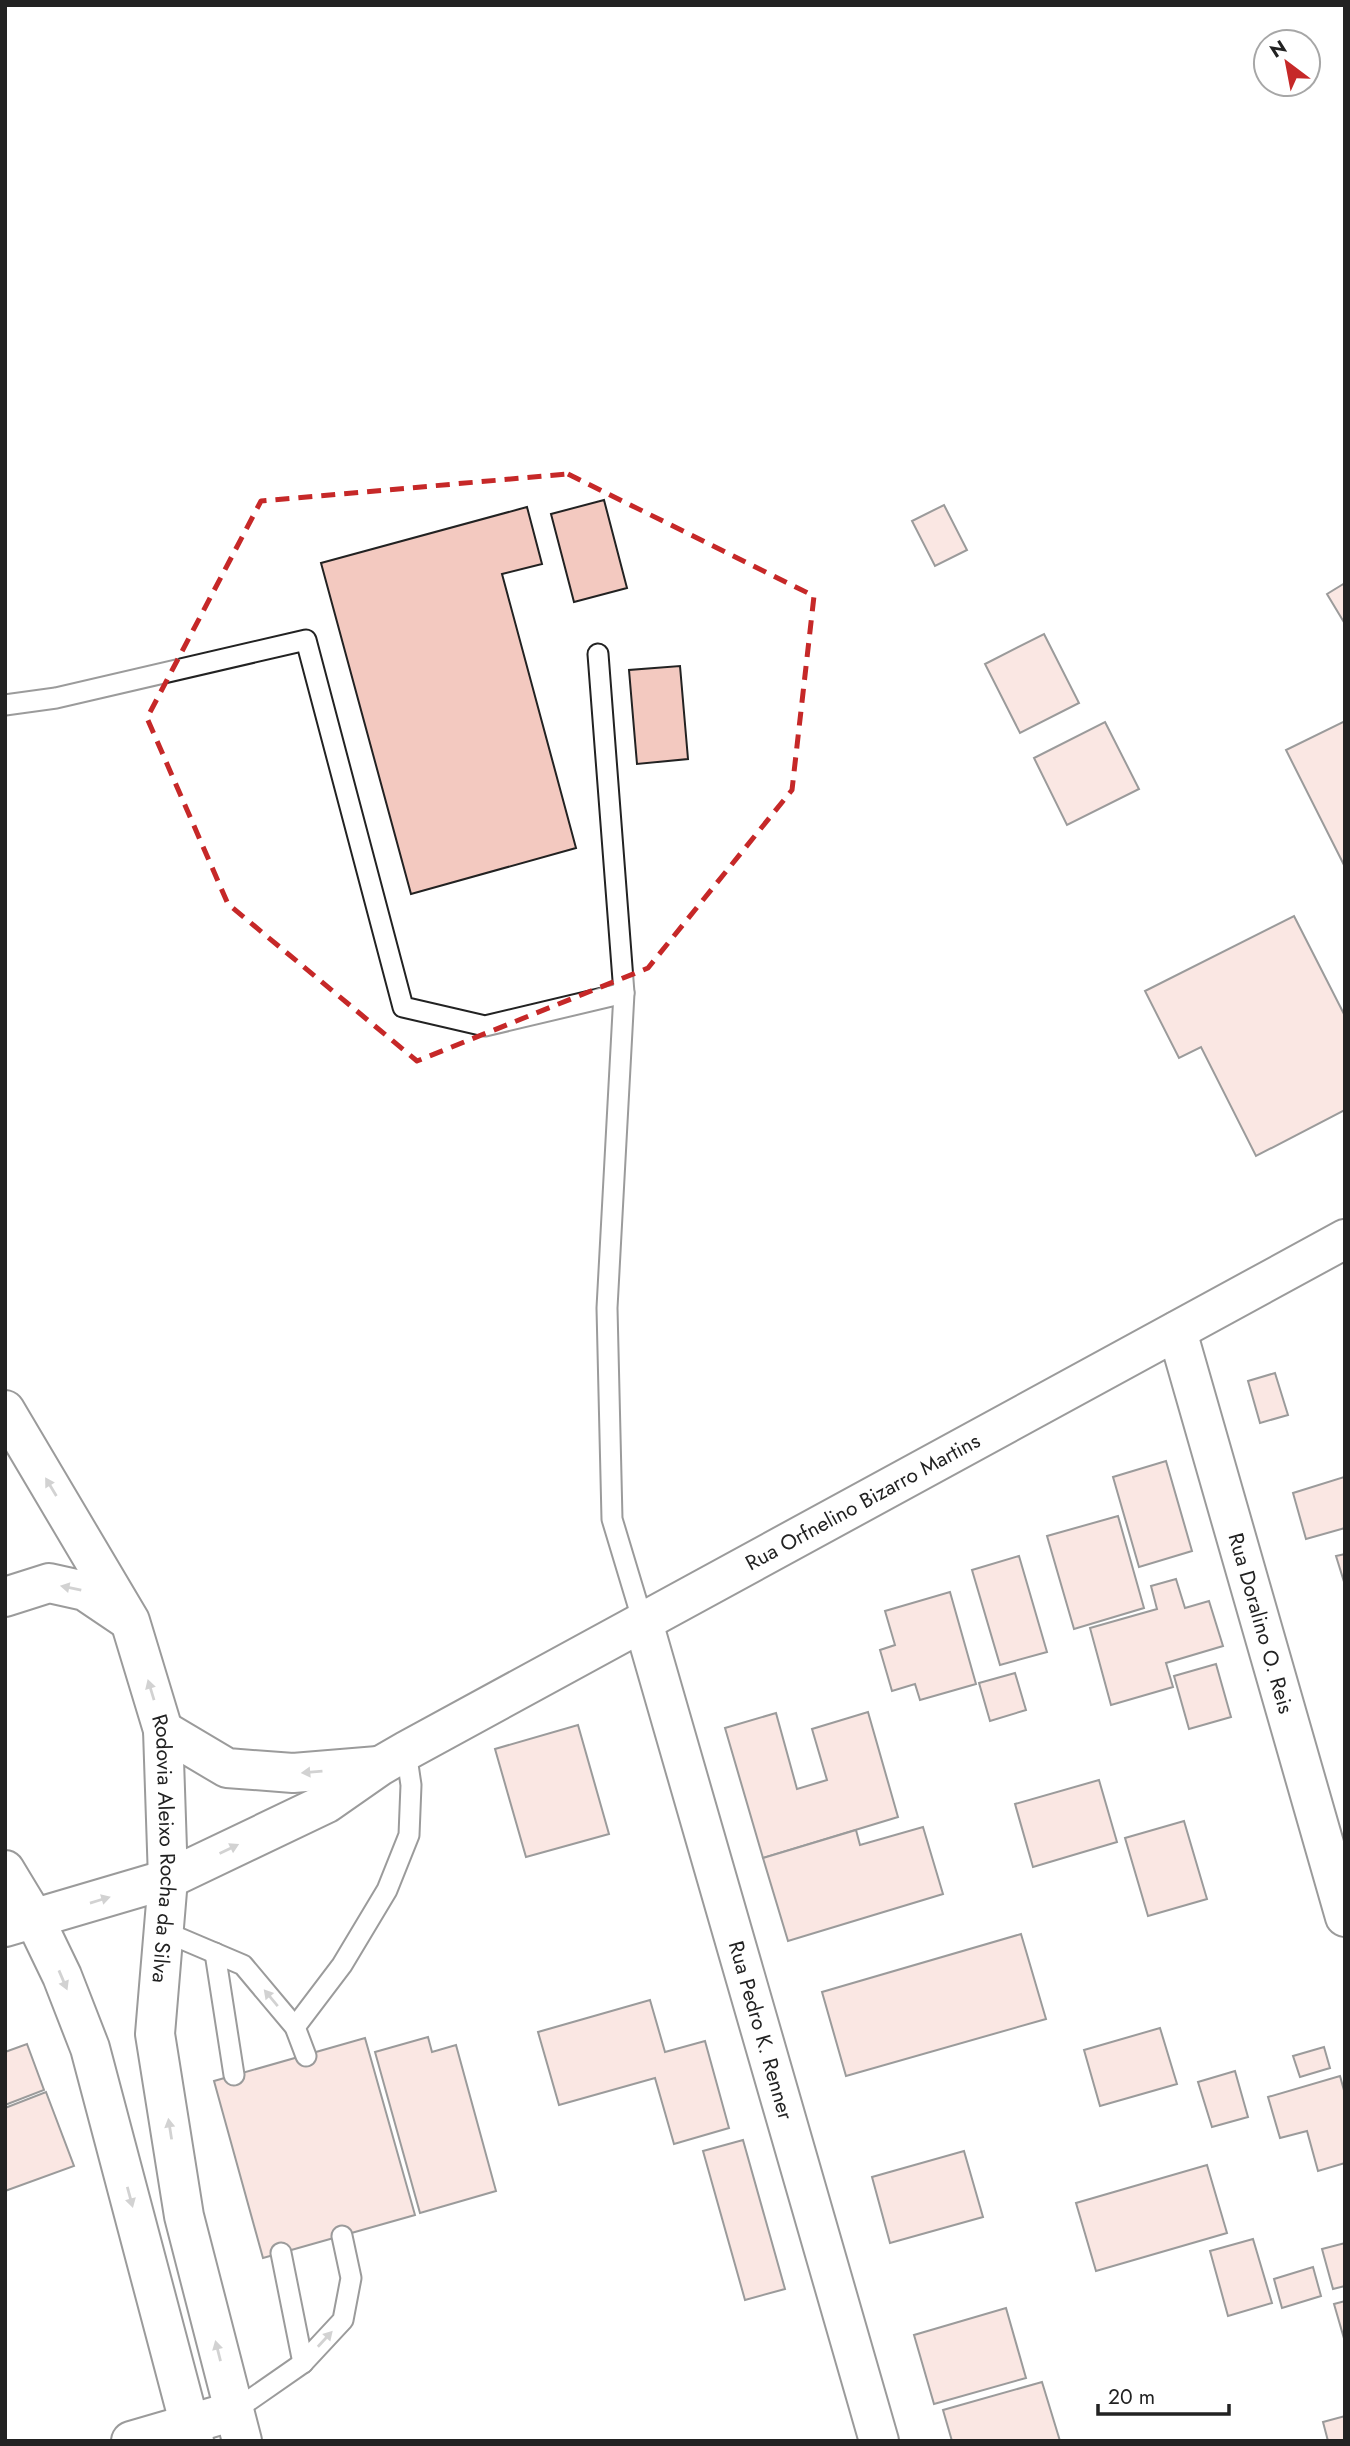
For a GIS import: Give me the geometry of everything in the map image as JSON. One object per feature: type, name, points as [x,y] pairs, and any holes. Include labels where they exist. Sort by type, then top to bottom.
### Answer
[{"type":"street","name":"Rua Orfnelino Bizarro Martins","points":[[20,1922],[168,1879],[327,1802],[393,1759],[1345,1239]]},
{"type":"street","name":"Rua Doralino O. Reis","points":[[1177,1331],[1345,1917]]},
{"type":"street","name":"Rodovia Aleixo Rocha da Silva","points":[[5,1410],[130,1621],[163,1730],[168,1879],[155,2034],[184,2216],[238,2426]]},
{"type":"street","points":[[5,1597],[49,1583],[85,1591],[130,1621]]},
{"type":"street","name":"Rua Pedro K. Renner","points":[[643,1622],[879,2441]]},
{"type":"street","name":"Rua Orfnelino Bizarro Martins","points":[[163,1730],[227,1768],[293,1773],[393,1759]]},
{"type":"street","points":[[5,1870],[20,1922],[62,1976],[90,2048],[192,2431]]},
{"type":"street","points":[[131,2441],[238,2426]]},
{"type":"lane","points":[[5,705],[56,698],[306,640],[402,1007],[485,1026],[624,993]]},
{"type":"lane","points":[[598,654],[624,993],[607,1308],[612,1519],[643,1622]]},
{"type":"lane","points":[[295,2026],[342,1965],[387,1890],[405,1846],[409,1835],[411,1785],[393,1759]]},
{"type":"lane","points":[[163,1931],[243,1965],[295,2026],[306,2056]]},
{"type":"lane","points":[[215,1953],[234,2076]]},
{"type":"lane","points":[[238,2426],[343,2320],[351,2278],[342,2236]]},
{"type":"lane","points":[[281,2253],[303,2363]]},
{"type":"highlighted area","points":[[568,474],[814,596],[792,790],[648,968],[417,1061],[228,904],[147,718],[261,501]]},
{"type":"building","points":[[604,500],[627,588],[574,602],[551,514]]},
{"type":"building","points":[[944,505],[967,550],[935,566],[912,521]]},
{"type":"building","points":[[527,507],[542,564],[502,574],[576,848],[411,894],[321,563]]},
{"type":"building","points":[[1345,583],[1345,624],[1327,594]]},
{"type":"building","points":[[1044,634],[1079,703],[1020,733],[985,664]]},
{"type":"building","points":[[680,666],[688,759],[637,764],[629,670]]},
{"type":"building","points":[[1345,721],[1345,867],[1286,750]]},
{"type":"building","points":[[1105,722],[1139,789],[1067,825],[1034,758]]},
{"type":"building","points":[[1294,916],[1345,1016],[1345,1110],[1256,1156],[1201,1047],[1179,1058],[1145,991]]},
{"type":"building","points":[[1275,1373],[1288,1415],[1260,1423],[1248,1381]]},
{"type":"building","points":[[1166,1461],[1192,1551],[1139,1567],[1113,1477]]},
{"type":"building","points":[[1344,1477],[1345,1528],[1306,1539],[1293,1493]]},
{"type":"building","points":[[1118,1516],[1144,1608],[1074,1629],[1047,1536]]},
{"type":"building","points":[[1345,1554],[1345,1585],[1336,1556]]},
{"type":"building","points":[[1019,1556],[1047,1652],[1000,1665],[972,1570]]},
{"type":"building","points":[[1176,1579],[1185,1608],[1209,1601],[1223,1646],[1166,1663],[1173,1687],[1111,1705],[1090,1628],[1157,1609],[1151,1586]]},
{"type":"building","points":[[950,1592],[976,1684],[920,1700],[915,1684],[892,1691],[880,1650],[895,1645],[885,1611]]},
{"type":"building","points":[[1216,1664],[1231,1717],[1189,1729],[1174,1676]]},
{"type":"building","points":[[1015,1673],[1026,1710],[990,1721],[979,1683]]},
{"type":"building","points":[[868,1712],[898,1817],[763,1858],[725,1728],[776,1713],[797,1789],[827,1780],[812,1729]]},
{"type":"building","points":[[578,1725],[609,1834],[526,1857],[495,1749]]},
{"type":"building","points":[[1099,1780],[1117,1842],[1033,1867],[1015,1804]]},
{"type":"building","points":[[1184,1821],[1207,1899],[1148,1916],[1125,1838]]},
{"type":"building","points":[[923,1827],[943,1894],[788,1941],[763,1858],[856,1830],[860,1845]]},
{"type":"building","points":[[1021,1934],[1046,2019],[846,2076],[822,1992]]},
{"type":"building","points":[[650,2000],[665,2052],[705,2041],[729,2128],[674,2144],[655,2078],[559,2105],[538,2032]]},
{"type":"building","points":[[1160,2028],[1177,2084],[1100,2106],[1084,2050]]},
{"type":"building","points":[[428,2037],[432,2052],[456,2045],[496,2191],[420,2213],[375,2052]]},
{"type":"building","points":[[365,2038],[415,2215],[263,2258],[214,2081]]},
{"type":"building","points":[[27,2044],[44,2090],[5,2105],[5,2052]]},
{"type":"building","points":[[1324,2047],[1330,2068],[1300,2077],[1293,2056]]},
{"type":"building","points":[[1235,2071],[1248,2117],[1212,2127],[1198,2082]]},
{"type":"building","points":[[1340,2076],[1345,2094],[1345,2163],[1318,2171],[1307,2131],[1280,2138],[1268,2097]]},
{"type":"building","points":[[46,2092],[74,2166],[5,2191],[5,2108]]},
{"type":"building","points":[[743,2140],[785,2289],[745,2300],[703,2151]]},
{"type":"building","points":[[964,2151],[983,2217],[890,2243],[872,2177]]},
{"type":"building","points":[[1207,2165],[1227,2233],[1096,2271],[1076,2203]]},
{"type":"building","points":[[1253,2239],[1272,2303],[1228,2316],[1210,2251]]},
{"type":"building","points":[[1345,2243],[1345,2286],[1333,2289],[1322,2249]]},
{"type":"building","points":[[1313,2267],[1321,2296],[1282,2308],[1274,2279]]},
{"type":"building","points":[[1345,2301],[1345,2342],[1334,2304]]},
{"type":"building","points":[[1006,2308],[1026,2378],[934,2404],[914,2335]]},
{"type":"building","points":[[1042,2382],[1060,2441],[952,2441],[943,2410]]},
{"type":"building","points":[[1345,2416],[1345,2441],[1328,2441],[1323,2422]]}]
